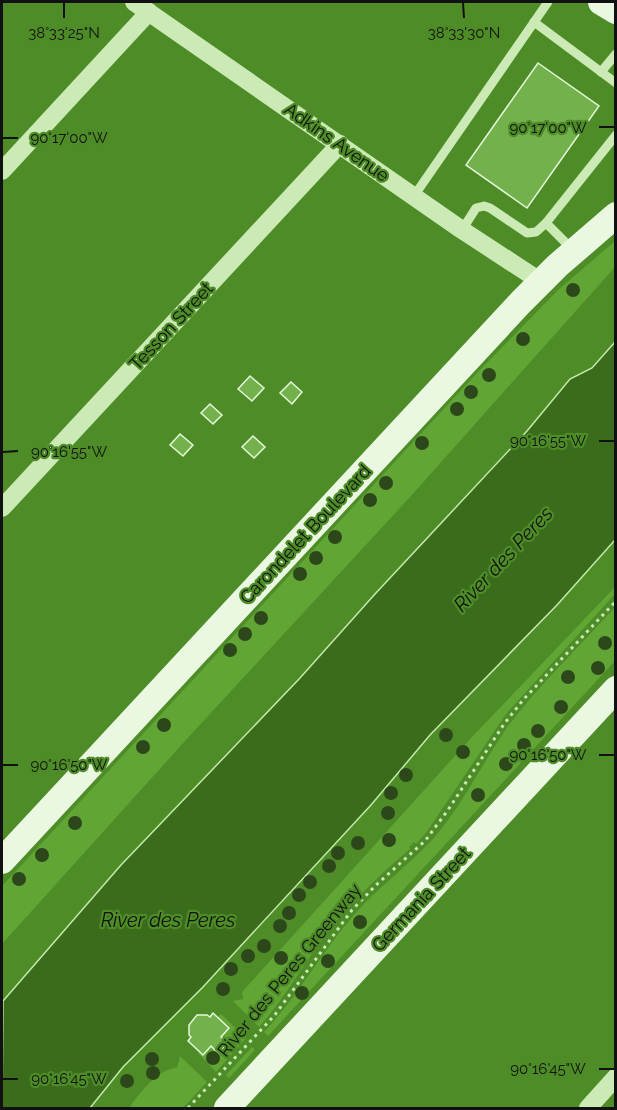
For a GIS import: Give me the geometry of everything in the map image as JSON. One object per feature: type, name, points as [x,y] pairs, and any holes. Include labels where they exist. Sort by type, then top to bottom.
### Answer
[{"type":"main road","points":[[601,2],[615,11]]},
{"type":"main road","name":"Carondelet Boulevard","points":[[2,861],[540,281],[615,214]]},
{"type":"main road","name":"Germania Street","points":[[227,1108],[615,689]]},
{"type":"street","name":"Adkins Avenue","points":[[134,2],[462,230],[540,281]]},
{"type":"street","points":[[2,171],[149,12]]},
{"type":"street","name":"Tesson Street","points":[[2,508],[340,144]]},
{"type":"street","points":[[588,1108],[615,1077]]},
{"type":"lane","points":[[414,196],[548,2]]},
{"type":"lane","points":[[534,22],[615,83]]},
{"type":"lane","points":[[601,72],[615,54]]},
{"type":"lane","points":[[462,230],[476,208],[484,206],[527,233],[536,232],[546,223],[615,135]]},
{"type":"lane","points":[[546,223],[574,251]]},
{"type":"path","name":"River des Peres Greenway","points":[[188,1108],[274,1016],[352,910],[425,841],[504,724],[523,700],[615,601]]},
{"type":"shaded area","points":[[615,241],[615,267],[411,496],[2,944],[2,886],[477,373],[558,290]]},
{"type":"shaded area","points":[[615,587],[615,594],[506,714],[426,833],[416,844],[414,842],[409,847],[410,849],[369,886],[341,916],[279,1003],[259,1027],[233,1001],[243,999],[242,992],[472,737]]},
{"type":"shaded area","points":[[615,607],[615,661],[268,1036],[264,1032],[288,1004],[341,930],[372,896],[432,840],[462,800],[520,710]]},
{"type":"shaded area","points":[[221,1014],[246,1038],[216,1072],[198,1053],[203,1055],[211,1046],[218,1053],[227,1043],[221,1037],[229,1028],[218,1017]]},
{"type":"shaded area","points":[[252,1047],[255,1050],[229,1078],[226,1075]]},
{"type":"shaded area","points":[[180,1056],[207,1082],[183,1108],[129,1108],[156,1077],[170,1069],[177,1068]]},
{"type":"water","name":"River des Peres","points":[[615,342],[615,540],[557,605],[430,735],[371,805],[203,987],[123,1067],[90,1108],[2,1108],[3,1001],[121,865],[300,678],[527,431],[570,379],[592,368]]},
{"type":"building","points":[[538,63],[599,106],[527,208],[466,165]]},
{"type":"building","points":[[250,376],[264,388],[252,401],[238,389]]},
{"type":"building","points":[[291,382],[302,392],[292,404],[280,393]]},
{"type":"building","points":[[210,404],[222,415],[213,424],[201,413]]},
{"type":"building","points":[[180,434],[193,445],[183,456],[170,445]]},
{"type":"building","points":[[253,436],[265,447],[254,458],[242,447]]},
{"type":"building","points":[[213,1013],[229,1028],[221,1037],[228,1043],[218,1053],[211,1046],[203,1055],[188,1041],[191,1037],[189,1025],[197,1015],[210,1017]]}]
